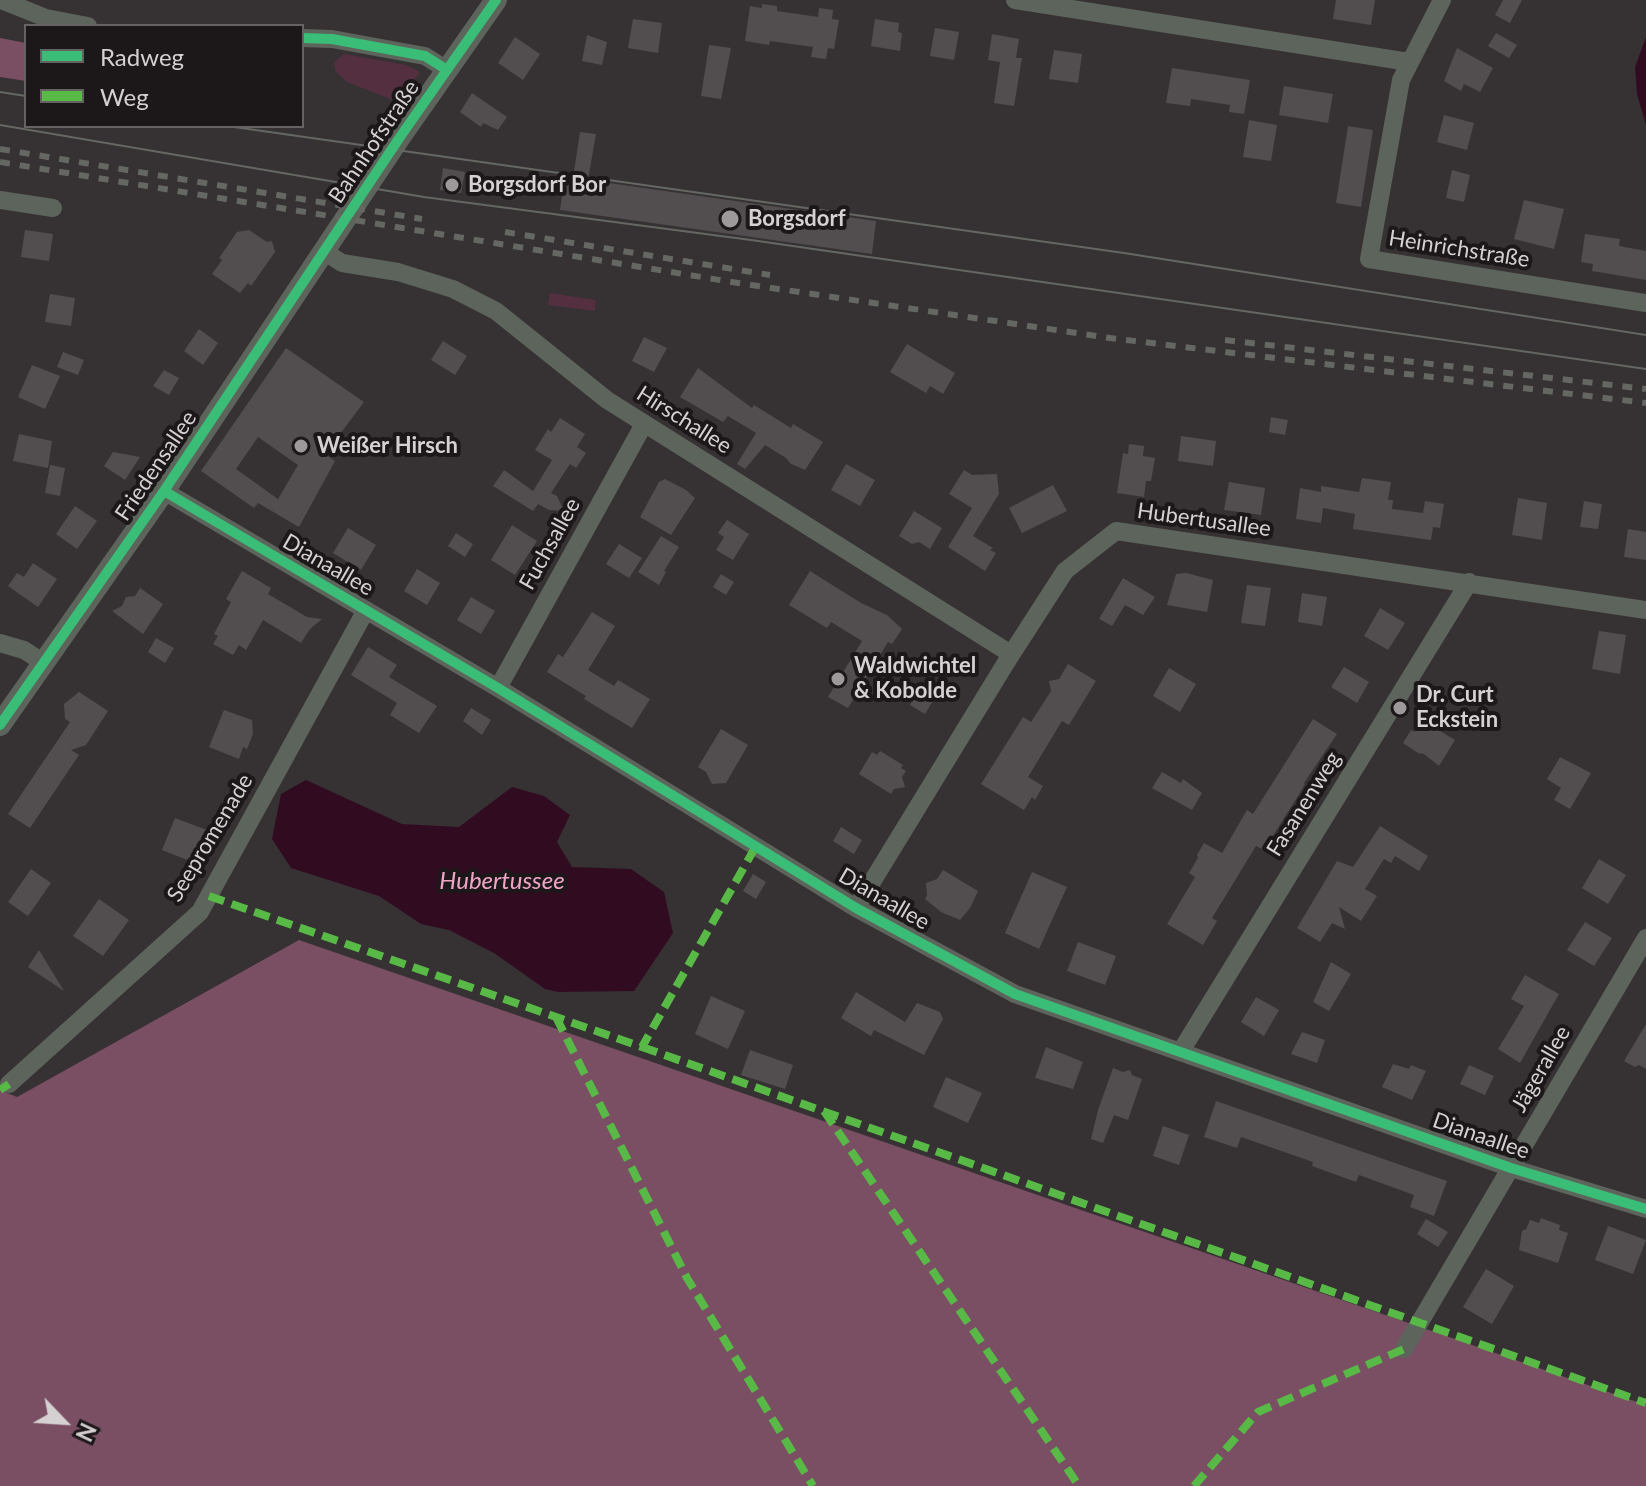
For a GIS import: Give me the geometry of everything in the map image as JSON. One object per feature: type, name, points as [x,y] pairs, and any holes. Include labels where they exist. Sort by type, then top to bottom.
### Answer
[{"type":"street","points":[[1,0],[46,18],[78,24]]},
{"type":"street","name":"Bahnhofstraße","points":[[341,227],[496,0]]},
{"type":"street","points":[[1015,0],[1409,62],[1442,0]]},
{"type":"street","points":[[304,38],[332,39],[425,56],[447,70]]},
{"type":"street","name":"Heinrichstraße","points":[[1409,62],[1401,80],[1369,259],[1646,303]]},
{"type":"street","points":[[0,200],[53,208]]},
{"type":"street","name":"Friedensallee","points":[[0,725],[164,491],[341,227]]},
{"type":"street","name":"Hirschallee","points":[[325,252],[347,264],[398,272],[453,289],[496,311],[607,400],[1011,654]]},
{"type":"street","name":"Fuchsallee","points":[[498,688],[644,424]]},
{"type":"street","name":"Dianaallee","points":[[164,491],[498,688],[856,908],[1015,994],[1511,1168],[1646,1209]]},
{"type":"street","name":"Hubertusallee","points":[[856,908],[1065,571],[1116,531],[1646,610]]},
{"type":"street","name":"Fasanenweg","points":[[1181,1051],[1469,582]]},
{"type":"street","name":"Seepromenade","points":[[9,1084],[200,912],[366,610]]},
{"type":"street","points":[[0,643],[24,650],[44,663]]},
{"type":"street","name":"Jägerallee","points":[[1404,1349],[1646,938]]},
{"type":"shaded area","points":[[0,38],[24,43],[24,81],[0,77]]},
{"type":"shaded area","points":[[344,54],[406,65],[420,72],[398,102],[347,82],[335,71],[334,62]]},
{"type":"shaded area","points":[[550,293],[596,300],[595,311],[548,305]]},
{"type":"shaded area","points":[[299,940],[1646,1405],[1646,1486],[0,1486],[0,1090],[17,1097]]},
{"type":"water","points":[[1646,37],[1646,125],[1637,94],[1635,67]]},
{"type":"water","name":"Hubertussee","points":[[306,780],[402,824],[459,827],[512,787],[544,796],[570,815],[557,842],[572,867],[631,869],[664,892],[673,933],[634,991],[558,992],[545,989],[494,953],[449,930],[421,924],[379,896],[291,868],[272,839],[281,794]]},
{"type":"building","points":[[1336,0],[1375,0],[1371,25],[1333,19]]},
{"type":"building","points":[[1503,0],[1522,0],[1510,23],[1495,15]]},
{"type":"building","points":[[762,4],[777,6],[777,11],[818,17],[819,8],[833,10],[832,19],[839,20],[834,49],[828,48],[826,59],[811,57],[813,47],[745,41],[750,6],[762,8]]},
{"type":"building","points":[[633,19],[662,23],[658,53],[628,48]]},
{"type":"building","points":[[875,19],[899,23],[898,32],[902,33],[900,51],[871,46]]},
{"type":"building","points":[[935,28],[959,32],[954,60],[930,56]]},
{"type":"building","points":[[1496,33],[1517,45],[1509,58],[1488,46]]},
{"type":"building","points":[[992,34],[1019,39],[1016,58],[1022,58],[1014,106],[994,103],[1000,62],[988,60]]},
{"type":"building","points":[[587,35],[607,42],[602,65],[582,61]]},
{"type":"building","points":[[515,37],[540,54],[523,80],[498,63]]},
{"type":"building","points":[[709,45],[731,48],[721,99],[701,96]]},
{"type":"building","points":[[1457,48],[1493,68],[1480,92],[1464,84],[1461,91],[1444,81]]},
{"type":"building","points":[[1054,50],[1082,54],[1078,83],[1049,79]]},
{"type":"building","points":[[1172,68],[1250,80],[1244,114],[1229,112],[1230,105],[1191,99],[1190,106],[1166,103]]},
{"type":"building","points":[[1284,86],[1333,94],[1328,123],[1279,115]]},
{"type":"building","points":[[472,93],[507,117],[498,130],[483,123],[481,127],[460,112]]},
{"type":"building","points":[[1444,115],[1474,123],[1467,150],[1437,142]]},
{"type":"building","points":[[1249,120],[1277,125],[1271,161],[1243,157]]},
{"type":"building","points":[[1348,126],[1373,130],[1361,207],[1336,203]]},
{"type":"building","points":[[580,132],[596,134],[588,180],[876,221],[872,254],[560,210],[565,177],[573,178]]},
{"type":"building","name":"Borgsdorf Bor","points":[[443,168],[465,172],[461,193],[440,190]]},
{"type":"building","points":[[1452,170],[1470,175],[1464,202],[1446,198]]},
{"type":"building","points":[[1524,200],[1564,209],[1554,249],[1514,239]]},
{"type":"building","points":[[25,230],[53,234],[49,261],[21,257]]},
{"type":"building","points":[[249,230],[267,242],[272,241],[275,252],[251,286],[248,283],[240,293],[212,274],[237,232]]},
{"type":"building","points":[[1585,234],[1620,239],[1619,246],[1646,251],[1646,280],[1592,271],[1593,264],[1581,262]]},
{"type":"building","points":[[50,294],[75,298],[71,326],[45,322]]},
{"type":"building","points":[[199,329],[218,343],[203,365],[184,351]]},
{"type":"building","points":[[644,337],[667,348],[654,372],[632,361]]},
{"type":"building","points":[[443,341],[467,356],[455,375],[431,360]]},
{"type":"building","points":[[907,344],[955,373],[943,394],[930,386],[926,393],[890,372]]},
{"type":"building","name":"Weißer Hirsch","points":[[286,348],[364,402],[325,454],[335,461],[299,527],[258,503],[254,508],[201,471]],"holes":[[[258,437],[298,465],[278,499],[236,469]]]},
{"type":"building","points":[[63,352],[84,360],[78,375],[57,367]]},
{"type":"building","points":[[32,365],[60,376],[45,409],[18,397]]},
{"type":"building","points":[[698,368],[752,408],[754,405],[791,428],[793,424],[823,442],[805,470],[765,445],[745,469],[737,464],[756,433],[728,416],[723,422],[680,397]]},
{"type":"building","points":[[164,370],[179,378],[169,395],[153,386]]},
{"type":"building","points":[[1271,417],[1288,420],[1285,435],[1269,432]]},
{"type":"building","points":[[560,418],[585,434],[577,447],[586,453],[576,468],[570,464],[551,493],[557,496],[564,511],[549,510],[538,504],[533,511],[493,486],[504,470],[533,491],[552,460],[535,450],[548,429],[551,432]]},
{"type":"building","points":[[19,434],[52,441],[48,468],[13,461]]},
{"type":"building","points":[[1181,436],[1216,441],[1213,466],[1178,461]]},
{"type":"building","points":[[1129,444],[1144,446],[1143,456],[1155,458],[1151,481],[1146,481],[1144,497],[1117,493],[1123,453],[1128,454]]},
{"type":"building","points":[[113,452],[140,457],[125,480],[104,466]]},
{"type":"building","points":[[846,464],[875,480],[860,506],[831,490]]},
{"type":"building","points":[[50,465],[65,468],[60,496],[45,493]]},
{"type":"building","points":[[964,470],[972,475],[997,474],[999,494],[973,536],[996,553],[985,571],[948,547],[972,508],[949,494]]},
{"type":"building","points":[[1362,478],[1391,482],[1388,500],[1393,500],[1392,509],[1423,513],[1425,501],[1444,504],[1440,528],[1433,527],[1431,540],[1353,529],[1355,514],[1323,508],[1321,523],[1296,519],[1300,488],[1321,492],[1321,486],[1359,492]]},
{"type":"building","points":[[665,479],[695,498],[671,535],[640,517],[659,482]]},
{"type":"building","points":[[1229,482],[1265,488],[1261,515],[1224,510]]},
{"type":"building","points":[[1053,485],[1067,511],[1022,533],[1009,508]]},
{"type":"building","points":[[1518,498],[1547,503],[1542,540],[1512,535]]},
{"type":"building","points":[[1584,501],[1602,504],[1598,529],[1580,527]]},
{"type":"building","points":[[75,506],[97,521],[77,549],[56,534]]},
{"type":"building","points":[[914,511],[942,528],[930,549],[899,536]]},
{"type":"building","points":[[727,520],[749,534],[733,560],[716,550],[724,537],[718,533]]},
{"type":"building","points":[[512,525],[537,541],[515,575],[491,560]]},
{"type":"building","points":[[348,528],[376,545],[361,570],[333,553]]},
{"type":"building","points":[[1628,529],[1646,532],[1646,560],[1624,557]]},
{"type":"building","points":[[456,533],[473,544],[465,557],[448,546]]},
{"type":"building","points":[[661,536],[679,547],[659,585],[638,572]]},
{"type":"building","points":[[619,544],[642,558],[629,578],[606,564]]},
{"type":"building","points":[[33,563],[57,579],[38,607],[8,586],[17,573],[24,577]]},
{"type":"building","points":[[417,569],[440,583],[427,605],[404,591]]},
{"type":"building","points":[[242,571],[271,588],[268,594],[307,617],[322,619],[310,629],[301,643],[263,620],[246,650],[239,645],[233,655],[213,644],[218,636],[214,634],[231,602],[226,599]]},
{"type":"building","points":[[810,571],[861,603],[887,615],[902,629],[892,644],[888,642],[848,708],[828,697],[862,641],[831,622],[827,628],[789,605]]},
{"type":"building","points":[[1186,573],[1213,580],[1207,612],[1167,605],[1176,574]]},
{"type":"building","points":[[721,574],[734,582],[726,595],[713,587]]},
{"type":"building","points":[[1123,578],[1155,597],[1143,615],[1125,605],[1112,626],[1099,619]]},
{"type":"building","points":[[1247,585],[1271,588],[1265,626],[1241,623]]},
{"type":"building","points":[[140,588],[163,604],[143,634],[112,611],[122,606],[126,597],[135,596]]},
{"type":"building","points":[[1302,593],[1327,597],[1322,626],[1298,622]]},
{"type":"building","points":[[471,597],[495,611],[481,634],[457,620]]},
{"type":"building","points":[[1380,608],[1405,623],[1388,650],[1364,636]]},
{"type":"building","points":[[592,612],[615,626],[588,670],[614,686],[618,680],[650,699],[632,728],[547,672],[558,654],[563,657]]},
{"type":"building","points":[[1599,631],[1626,635],[1620,674],[1592,669]]},
{"type":"building","points":[[156,638],[174,648],[165,663],[148,652]]},
{"type":"building","points":[[368,647],[397,665],[389,677],[437,706],[419,733],[390,715],[397,703],[351,675]]},
{"type":"building","points":[[1068,664],[1096,681],[1069,725],[1062,721],[1028,777],[1043,786],[1035,800],[1032,797],[1024,810],[981,784],[1023,717],[1031,722],[1051,691],[1049,681],[1059,679]]},
{"type":"building","points":[[1344,667],[1369,682],[1357,703],[1331,687]]},
{"type":"building","points":[[1169,668],[1196,684],[1180,712],[1153,696]]},
{"type":"building","points":[[921,685],[937,694],[925,714],[910,705]]},
{"type":"building","points":[[79,692],[108,711],[86,745],[71,750],[79,755],[30,828],[8,814],[70,722],[65,719],[64,704]]},
{"type":"building","points":[[471,708],[491,720],[482,735],[463,721]]},
{"type":"building","points":[[224,710],[252,720],[253,734],[239,759],[209,747]]},
{"type":"building","points":[[1313,719],[1337,734],[1264,850],[1256,846],[1212,918],[1217,921],[1203,945],[1167,924],[1195,877],[1189,873],[1204,843],[1222,853],[1247,810],[1253,814]]},
{"type":"building","points":[[1422,720],[1455,740],[1439,766],[1403,743]]},
{"type":"building","points":[[721,729],[748,745],[726,783],[712,784],[706,772],[698,767]]},
{"type":"building","points":[[880,751],[903,765],[901,768],[906,771],[902,777],[905,787],[894,789],[891,794],[859,774],[872,752],[877,755]]},
{"type":"building","points":[[1560,757],[1591,773],[1570,809],[1554,800],[1561,788],[1547,779]]},
{"type":"building","points":[[1162,772],[1181,783],[1183,779],[1202,793],[1192,810],[1152,788]]},
{"type":"building","points":[[175,818],[207,830],[195,863],[162,850]]},
{"type":"building","points":[[1380,826],[1428,856],[1419,871],[1395,856],[1391,863],[1384,859],[1365,889],[1377,896],[1361,921],[1339,907],[1345,929],[1332,923],[1320,942],[1297,928],[1337,861],[1353,867]]},
{"type":"building","points":[[841,827],[862,840],[854,854],[833,841]]},
{"type":"building","points":[[1599,859],[1626,875],[1608,904],[1582,888]]},
{"type":"building","points":[[31,869],[51,883],[28,916],[8,902]]},
{"type":"building","points":[[943,870],[978,891],[960,920],[941,912],[925,899],[926,883],[937,879]]},
{"type":"building","points":[[1032,872],[1067,887],[1039,949],[1005,933]]},
{"type":"building","points":[[753,874],[766,882],[756,899],[743,891]]},
{"type":"building","points":[[99,899],[129,920],[103,956],[73,936]]},
{"type":"building","points":[[1585,922],[1612,938],[1594,966],[1567,950]]},
{"type":"building","points":[[1078,942],[1116,956],[1105,985],[1067,971]]},
{"type":"building","points":[[39,950],[64,991],[28,967]]},
{"type":"building","points":[[1331,962],[1351,974],[1329,1011],[1313,1002]]},
{"type":"building","points":[[1525,975],[1559,994],[1520,1063],[1498,1049],[1524,1006],[1511,999]]},
{"type":"building","points":[[856,992],[905,1022],[917,1003],[940,1012],[943,1019],[924,1055],[874,1030],[871,1036],[841,1018]]},
{"type":"building","points":[[711,996],[745,1011],[728,1049],[695,1034]]},
{"type":"building","points":[[1256,997],[1279,1010],[1264,1036],[1241,1022]]},
{"type":"building","points":[[1646,1024],[1646,1069],[1624,1061]]},
{"type":"building","points":[[1302,1032],[1325,1040],[1317,1063],[1291,1054]]},
{"type":"building","points":[[1046,1047],[1083,1062],[1073,1089],[1035,1078]]},
{"type":"building","points":[[750,1050],[793,1065],[785,1089],[741,1075]]},
{"type":"building","points":[[1393,1064],[1409,1069],[1411,1065],[1426,1071],[1412,1100],[1382,1087]]},
{"type":"building","points":[[1469,1065],[1494,1076],[1485,1095],[1460,1084]]},
{"type":"building","points":[[1113,1068],[1123,1072],[1130,1070],[1132,1075],[1142,1079],[1128,1120],[1114,1115],[1103,1143],[1091,1139]]},
{"type":"building","points":[[946,1077],[982,1093],[968,1123],[933,1107]]},
{"type":"building","points":[[1216,1101],[1447,1181],[1434,1216],[1410,1207],[1414,1195],[1359,1175],[1356,1182],[1312,1166],[1313,1162],[1241,1137],[1237,1148],[1204,1137]]},
{"type":"building","points":[[1163,1126],[1189,1135],[1179,1165],[1153,1156]]},
{"type":"building","points":[[1541,1218],[1560,1225],[1559,1230],[1568,1233],[1558,1263],[1519,1250],[1522,1231],[1530,1220],[1539,1223]]},
{"type":"building","points":[[1426,1219],[1448,1232],[1438,1247],[1417,1234]]},
{"type":"building","points":[[1608,1226],[1646,1240],[1633,1274],[1595,1260]]},
{"type":"building","points":[[1486,1269],[1514,1286],[1492,1324],[1463,1307]]},
{"type":"tram line","points":[[0,92],[24,96]]},
{"type":"tram line","points":[[0,125],[424,197],[751,240],[1646,369]]},
{"type":"tram line","points":[[241,128],[1124,253],[1646,335]]},
{"type":"railway","points":[[0,149],[422,219]]},
{"type":"railway","points":[[0,162],[738,283],[1110,338],[1646,403]]},
{"type":"railway","points":[[505,232],[770,275]]},
{"type":"railway","points":[[1225,340],[1646,389]]},
{"type":"marked path","points":[[209,896],[642,1047],[756,846]]},
{"type":"marked path","points":[[556,1017],[687,1278],[813,1486]]},
{"type":"marked path","points":[[642,1047],[1646,1403]]},
{"type":"marked path","points":[[0,1090],[9,1084]]},
{"type":"marked path","points":[[824,1111],[1079,1486]]},
{"type":"marked path","points":[[1194,1486],[1258,1412],[1404,1349]]},
{"type":"cycle path","points":[[0,725],[164,491],[400,137],[496,0]]},
{"type":"cycle path","points":[[304,38],[332,39],[425,56],[447,70]]},
{"type":"cycle path","points":[[164,491],[498,688],[856,908],[1015,994],[1511,1168],[1646,1209]]},
{"type":"place","name":"Borgsdorf Bor","points":[[452,185]]},
{"type":"place","name":"Borgsdorf","points":[[730,219]]},
{"type":"place","name":"Weißer Hirsch","points":[[301,446]]},
{"type":"place","name":"Waldwichtel & Kobolde","points":[[838,679]]},
{"type":"place","name":"Dr. Curt Eckstein","points":[[1400,708]]}]
